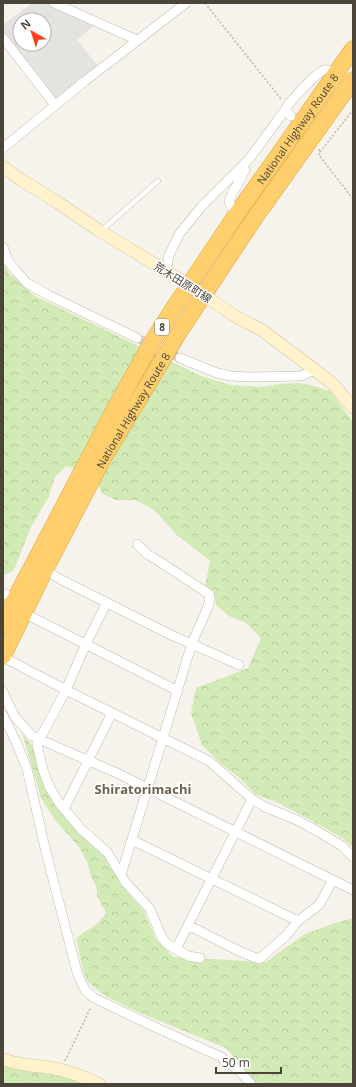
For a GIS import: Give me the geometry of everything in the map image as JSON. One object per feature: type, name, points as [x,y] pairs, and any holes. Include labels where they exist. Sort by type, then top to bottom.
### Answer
[{"type":"highway","name":"National Highway Route 8","points":[[3,624],[9,596],[152,342],[236,215],[353,49]]},
{"type":"highway","name":"National Highway Route 8","points":[[4,653],[104,457],[178,334],[254,218],[353,80]]},
{"type":"main road","name":"荒木田原町線","points":[[3,167],[100,231],[204,294],[233,315],[263,331],[333,384],[353,408]]},
{"type":"main road","points":[[3,1059],[14,1064],[78,1074],[99,1084]]},
{"type":"street","points":[[54,3],[137,40]]},
{"type":"street","points":[[3,148],[137,40],[186,3]]},
{"type":"street","points":[[3,38],[55,105]]},
{"type":"street","points":[[166,272],[169,254],[180,232],[202,206],[250,158],[322,70],[337,72]]},
{"type":"street","points":[[236,215],[229,202],[250,158]]},
{"type":"street","points":[[3,247],[8,261],[27,283],[48,295],[138,338]]},
{"type":"street","points":[[180,358],[217,373],[231,376],[300,376],[316,370]]},
{"type":"street","points":[[121,875],[192,643],[208,607],[210,597],[209,594],[147,554],[137,544]]},
{"type":"street","points":[[45,570],[169,634],[239,665]]},
{"type":"street","points":[[107,602],[86,644],[66,690],[37,744],[43,770],[54,796],[64,809],[82,830],[107,852],[126,883],[150,909],[162,938],[167,944],[188,956],[200,958]]},
{"type":"street","points":[[24,614],[178,691]]},
{"type":"street","points":[[4,653],[66,690],[209,761],[252,799],[265,807],[298,820],[342,846],[353,857]]},
{"type":"street","points":[[3,692],[16,717],[26,731],[32,736],[147,788],[353,890]]},
{"type":"street","points":[[64,809],[112,713]]},
{"type":"street","points":[[4,718],[27,769],[46,852],[77,972],[86,991],[95,998],[221,1057],[240,1072],[251,1084]]},
{"type":"street","points":[[176,949],[252,799]]},
{"type":"street","points":[[132,840],[298,921]]},
{"type":"street","points":[[188,925],[259,959],[286,936],[298,921],[319,904],[333,880]]},
{"type":"lane","points":[[100,231],[158,181]]},
{"type":"path","points":[[205,3],[288,111]]},
{"type":"path","points":[[320,152],[353,110]]},
{"type":"path","points":[[316,146],[320,152],[319,155],[353,199]]},
{"type":"path","points":[[60,1070],[95,998]]},
{"type":"green space","points":[[3,263],[9,273],[35,296],[201,376],[231,385],[262,387],[299,383],[330,391],[353,422],[353,847],[342,838],[309,819],[278,803],[255,794],[242,780],[220,763],[202,745],[191,713],[196,688],[248,668],[261,638],[246,623],[229,616],[216,605],[214,591],[205,586],[210,561],[176,534],[155,511],[136,500],[116,500],[103,494],[93,476],[66,466],[55,477],[48,498],[31,527],[14,570],[3,576]]},
{"type":"green space","points":[[22,733],[34,748],[46,787],[104,854],[112,866],[120,884],[144,911],[156,940],[174,957],[266,962],[305,934],[353,918],[353,1084],[258,1084],[226,1048],[138,1012],[109,998],[88,982],[83,971],[76,938],[98,923],[106,913],[97,896],[97,889],[91,876],[87,861],[79,847],[54,819],[41,798]]},
{"type":"green space","points":[[3,1059],[40,1072],[77,1080],[85,1084],[3,1084]]},
{"type":"shaded area","points":[[32,3],[46,3],[95,25],[77,40],[98,66],[54,101],[16,52],[52,52],[52,12],[20,12]]},
{"type":"shaded area","points":[[12,18],[12,47],[3,35],[3,25]]},
{"type":"tunnel","points":[[137,338],[180,358]]},
{"type":"district","name":"Shiratorimachi","points":[[143,789]]}]
